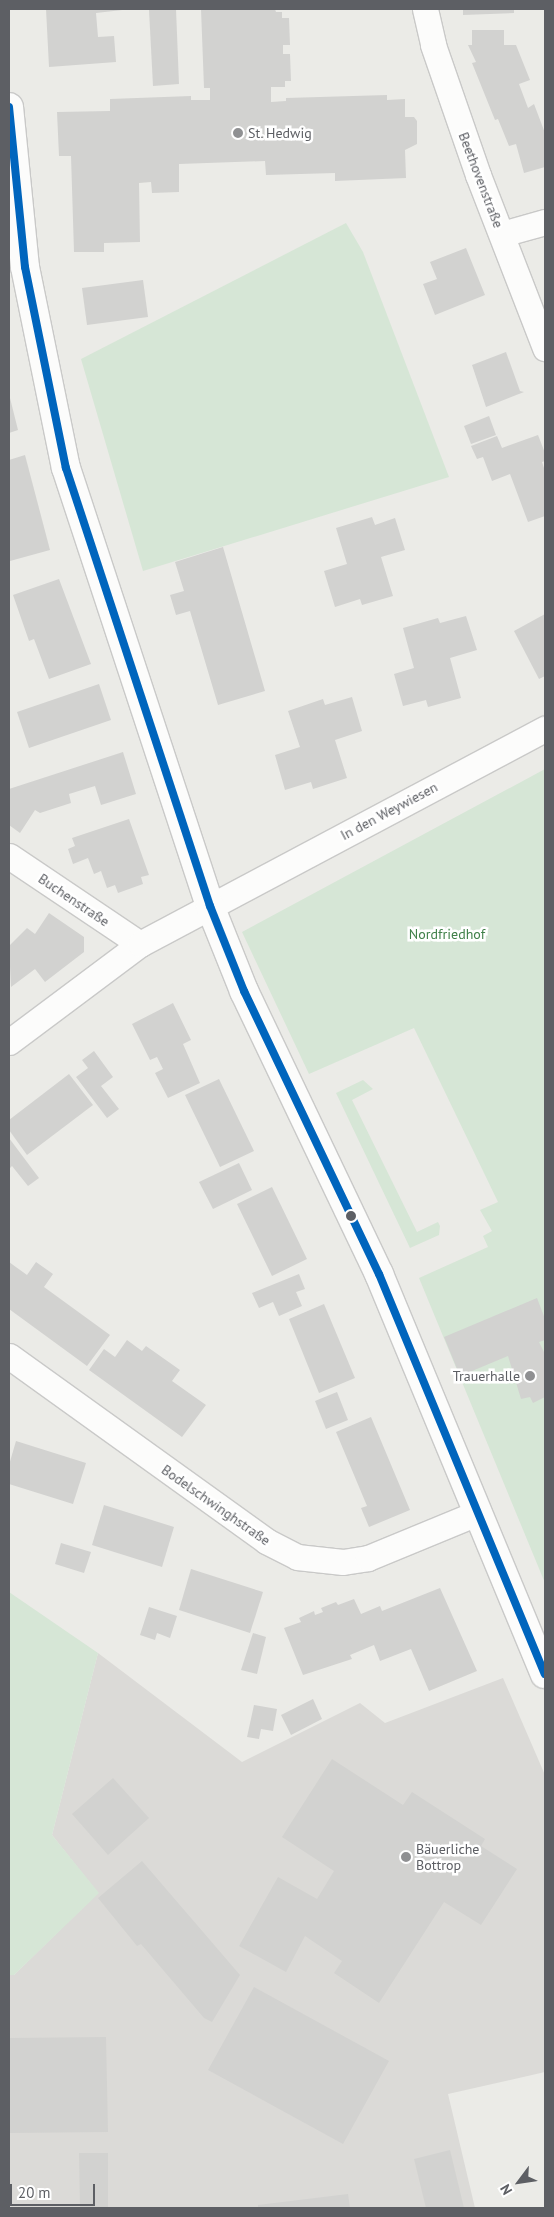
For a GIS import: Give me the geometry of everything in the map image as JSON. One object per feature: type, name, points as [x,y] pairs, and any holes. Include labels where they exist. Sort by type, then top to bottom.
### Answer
[{"type":"street","name":"Beethovenstraße","points":[[426,9],[433,45],[545,348]]},
{"type":"street","points":[[9,107],[16,252],[66,468],[210,906],[244,991],[379,1274],[545,1674]]},
{"type":"street","points":[[502,234],[545,222]]},
{"type":"street","name":"In den Weywiesen","points":[[9,1042],[140,944],[545,729]]},
{"type":"street","name":"Buchenstraße","points":[[9,856],[140,944]]},
{"type":"street","name":"Bodelschwinghstraße","points":[[9,1356],[266,1541],[297,1556],[344,1562],[368,1558],[477,1514]]},
{"type":"shaded area","points":[[98,1653],[242,1762],[360,1703],[385,1723],[503,1678],[545,1775],[545,2072],[448,2094],[475,2208],[9,2208],[9,1975],[14,1975],[98,1893],[52,1835]]},
{"type":"green space","points":[[346,223],[363,252],[449,477],[143,571],[81,359]]},
{"type":"green space","name":"Nordfriedhof","points":[[545,769],[545,1583],[419,1278],[488,1247],[483,1236],[492,1231],[480,1210],[498,1202],[414,1028],[309,1074],[242,932]]},
{"type":"green space","points":[[363,1080],[373,1089],[352,1100],[417,1232],[438,1222],[440,1226],[439,1235],[410,1248],[336,1093]]},
{"type":"green space","points":[[9,1592],[98,1653],[52,1835],[99,1893],[14,1975],[9,1975]]},
{"type":"building","points":[[46,9],[131,9],[96,13],[98,37],[114,36],[116,62],[49,67]]},
{"type":"building","points":[[176,9],[179,84],[153,86],[149,10]]},
{"type":"building","name":"St. Hedwig","points":[[201,9],[275,9],[276,12],[282,12],[282,18],[289,18],[290,45],[283,45],[283,54],[290,54],[291,81],[285,81],[285,87],[271,87],[271,102],[286,101],[286,98],[387,95],[387,100],[405,99],[405,117],[414,117],[417,121],[417,144],[405,150],[406,178],[335,181],[335,173],[266,175],[265,161],[179,164],[179,192],[152,193],[151,182],[139,183],[140,242],[104,243],[104,252],[74,252],[71,156],[59,156],[57,112],[110,111],[110,99],[191,96],[191,100],[210,100],[210,88],[204,88]]},
{"type":"building","points":[[463,9],[514,9],[514,13],[463,15]]},
{"type":"building","points":[[472,30],[504,30],[504,45],[516,45],[530,80],[519,84],[528,108],[534,104],[545,133],[545,167],[524,173],[516,144],[509,146],[498,119],[495,120],[472,63],[476,62],[468,45],[472,45]]},
{"type":"building","points":[[466,248],[485,295],[435,315],[423,284],[437,279],[430,262]]},
{"type":"building","points":[[143,280],[148,317],[87,325],[82,288]]},
{"type":"building","points":[[506,352],[520,391],[524,392],[486,407],[472,365]]},
{"type":"building","points":[[9,394],[18,430],[9,433]]},
{"type":"building","points":[[489,416],[496,435],[471,444],[464,426]]},
{"type":"building","points":[[538,435],[545,453],[545,461],[542,462],[545,471],[545,516],[528,522],[510,474],[492,481],[483,457],[477,459],[471,446],[497,436],[502,448]]},
{"type":"building","points":[[25,455],[50,550],[10,561],[9,460]]},
{"type":"building","points":[[372,517],[375,525],[395,518],[405,550],[381,557],[393,596],[362,605],[360,599],[335,607],[324,571],[347,564],[336,528]]},
{"type":"building","points":[[223,547],[265,691],[218,705],[190,611],[176,615],[170,595],[184,591],[175,562]]},
{"type":"building","points":[[59,579],[91,664],[49,679],[34,639],[29,641],[13,595]]},
{"type":"building","points":[[545,614],[545,676],[539,679],[514,631]]},
{"type":"building","points":[[466,616],[477,650],[450,658],[461,698],[428,707],[426,700],[403,706],[394,674],[414,668],[403,628],[438,618],[440,623]]},
{"type":"building","points":[[99,684],[111,720],[29,748],[17,712]]},
{"type":"building","points":[[352,697],[362,731],[335,740],[347,778],[313,789],[311,782],[285,790],[275,755],[300,747],[288,711],[323,699],[325,705]]},
{"type":"building","points":[[123,752],[136,794],[101,805],[95,786],[69,794],[71,803],[40,813],[35,810],[20,833],[9,825],[9,789]]},
{"type":"building","points":[[129,819],[149,875],[141,877],[143,884],[118,893],[115,885],[107,888],[101,871],[94,874],[88,858],[73,864],[68,849],[75,846],[72,838]]},
{"type":"building","points":[[49,913],[84,937],[84,952],[45,982],[35,969],[11,987],[9,946],[27,928],[35,934]]},
{"type":"building","points":[[173,1003],[191,1040],[183,1044],[200,1083],[168,1098],[155,1073],[163,1069],[157,1057],[150,1060],[132,1024]]},
{"type":"building","points":[[94,1051],[113,1077],[101,1086],[119,1109],[107,1118],[76,1077],[88,1068],[82,1060]]},
{"type":"building","points":[[69,1074],[93,1105],[27,1155],[9,1130],[9,1120]]},
{"type":"building","points":[[219,1079],[254,1151],[220,1167],[185,1095]]},
{"type":"building","points":[[9,1138],[39,1178],[28,1186],[12,1166],[9,1169]]},
{"type":"building","points":[[239,1163],[252,1190],[213,1209],[199,1182]]},
{"type":"building","points":[[272,1187],[307,1259],[272,1276],[237,1204]]},
{"type":"building","points":[[9,1262],[27,1275],[36,1262],[53,1274],[44,1287],[110,1335],[87,1366],[9,1309]]},
{"type":"building","points":[[299,1274],[305,1289],[296,1292],[302,1306],[279,1316],[273,1302],[259,1308],[252,1293]]},
{"type":"building","points":[[537,1298],[545,1319],[545,1340],[539,1342],[545,1354],[545,1397],[533,1403],[530,1397],[521,1399],[508,1356],[460,1376],[444,1337]]},
{"type":"building","points":[[324,1304],[355,1378],[319,1393],[289,1319]]},
{"type":"building","points":[[127,1340],[142,1351],[146,1346],[180,1370],[172,1381],[206,1405],[182,1437],[89,1370],[104,1349],[115,1357]]},
{"type":"building","points":[[337,1392],[348,1420],[326,1429],[315,1401]]},
{"type":"building","points":[[371,1417],[410,1510],[369,1527],[361,1508],[367,1506],[336,1432]]},
{"type":"building","points":[[16,1441],[86,1463],[73,1504],[9,1484],[9,1465]]},
{"type":"building","points":[[104,1505],[174,1527],[162,1567],[92,1545]]},
{"type":"building","points":[[61,1543],[91,1552],[84,1573],[55,1564]]},
{"type":"building","points":[[191,1569],[263,1592],[250,1633],[179,1610]]},
{"type":"building","points":[[440,1588],[477,1671],[429,1691],[411,1649],[380,1661],[374,1645],[350,1655],[352,1659],[303,1675],[284,1628],[301,1622],[299,1618],[314,1611],[315,1615],[323,1612],[321,1608],[336,1602],[338,1605],[354,1599],[361,1614],[380,1606],[382,1611]]},
{"type":"building","points":[[149,1607],[177,1616],[170,1638],[157,1633],[155,1640],[140,1635]]},
{"type":"building","points":[[253,1633],[266,1637],[257,1674],[241,1670]]},
{"type":"building","points":[[313,1699],[322,1719],[291,1735],[281,1715]]},
{"type":"building","points":[[254,1705],[277,1709],[273,1731],[261,1729],[259,1739],[247,1737]]},
{"type":"building","name":"Bäuerliche Bottrop","points":[[332,1759],[403,1805],[412,1792],[485,1839],[481,1846],[517,1869],[481,1925],[444,1902],[379,2003],[334,1973],[342,1961],[305,1936],[286,1972],[239,1946],[278,1877],[317,1899],[334,1871],[282,1837]]},
{"type":"building","points":[[113,1778],[149,1818],[108,1855],[72,1814]]},
{"type":"building","points":[[142,1861],[240,1975],[212,2022],[204,2018],[141,1944],[137,1946],[98,1898]]},
{"type":"building","points":[[254,1987],[389,2061],[343,2144],[208,2070]]},
{"type":"building","points":[[106,2037],[108,2132],[9,2133],[9,2038]]},
{"type":"building","points":[[450,2150],[464,2208],[426,2208],[414,2159]]},
{"type":"building","points":[[79,2153],[108,2153],[108,2208],[80,2208]]},
{"type":"building","points":[[348,2194],[350,2208],[258,2208],[258,2205]]},
{"type":"transit line","points":[[9,107],[25,267],[66,468],[210,906],[244,991],[379,1274],[545,1674]]},
{"type":"place","name":"St. Hedwig","points":[[238,133]]},
{"type":"place","name":"Trauerhalle","points":[[530,1376]]},
{"type":"place","name":"Bäuerliche Bottrop","points":[[406,1857]]}]
